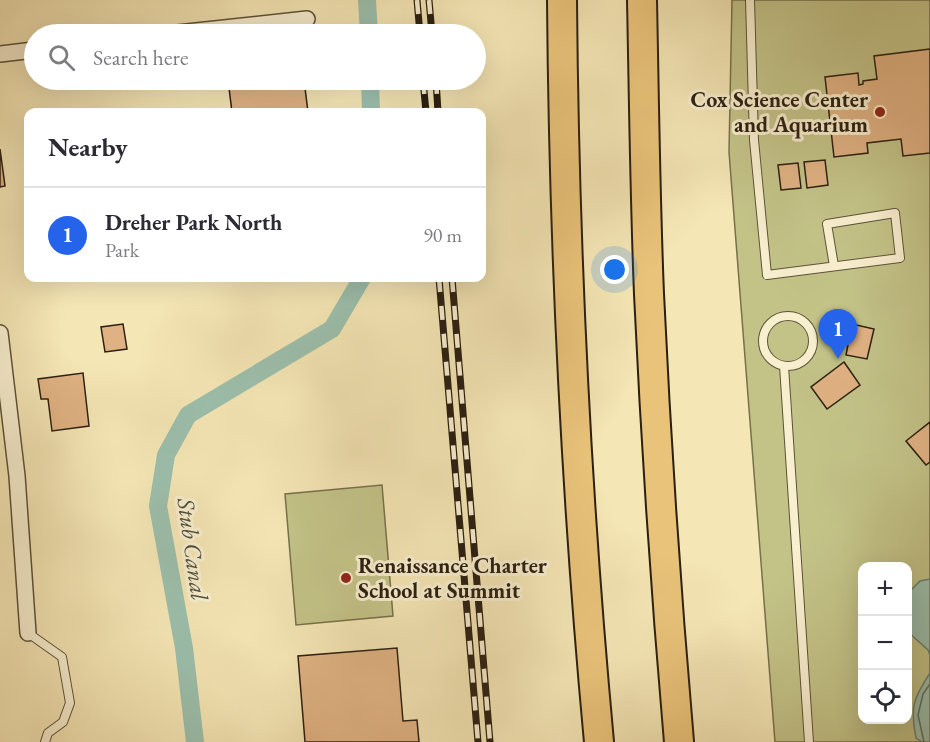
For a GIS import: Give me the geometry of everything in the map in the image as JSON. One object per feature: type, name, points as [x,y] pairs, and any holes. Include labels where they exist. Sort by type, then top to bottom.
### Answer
[{"type":"highway","points":[[562,0],[573,385],[586,589],[599,742]]},
{"type":"highway","points":[[642,0],[650,303],[663,537],[680,742]]},
{"type":"street","points":[[261,24],[307,19]]},
{"type":"street","points":[[0,54],[24,51]]},
{"type":"street","points":[[0,333],[17,476],[28,633]]},
{"type":"lane","points":[[750,0],[754,140],[767,275],[900,258],[896,213],[827,224],[834,266]]},
{"type":"lane","points":[[790,316],[805,322],[810,329],[813,347],[807,358],[800,363],[784,366],[774,362],[767,355],[763,340],[769,325],[782,317],[790,316]]},
{"type":"lane","points":[[784,366],[809,742]]},
{"type":"lane","points":[[28,633],[62,657],[70,703],[63,722],[48,733],[45,742]]},
{"type":"green space","points":[[732,0],[930,0],[930,742],[775,742],[729,152]]},
{"type":"green space","points":[[382,485],[393,616],[296,625],[285,494]]},
{"type":"water","points":[[930,579],[930,655],[928,650],[912,636],[912,589],[920,581]]},
{"type":"water","points":[[930,673],[930,742],[922,742],[916,738],[913,711],[920,690]]},
{"type":"building","name":"Cox Science Center and Aquarium","points":[[930,49],[930,153],[903,156],[901,139],[867,143],[868,153],[834,157],[825,77],[858,73],[859,85],[863,84],[863,81],[877,79],[874,56]]},
{"type":"building","points":[[229,90],[305,90],[308,108],[232,108]]},
{"type":"building","points":[[0,149],[5,186],[0,187]]},
{"type":"building","points":[[825,160],[828,185],[807,188],[804,162]]},
{"type":"building","points":[[798,163],[801,188],[781,190],[778,165]]},
{"type":"building","points":[[123,324],[127,349],[105,352],[101,327]]},
{"type":"building","points":[[852,324],[874,329],[867,359],[846,355]]},
{"type":"building","points":[[844,362],[860,385],[827,409],[811,387]]},
{"type":"building","points":[[83,373],[89,426],[52,431],[48,399],[41,399],[38,379]]},
{"type":"building","points":[[930,422],[930,462],[926,465],[906,441]]},
{"type":"building","name":"Renaissance Charter School at Summit","points":[[397,648],[403,721],[417,720],[419,742],[305,742],[298,656]]},
{"type":"waterway","name":"Stub Canal","points":[[367,0],[368,24]]},
{"type":"waterway","name":"Stub Canal","points":[[370,90],[371,108]]},
{"type":"waterway","name":"Stub Canal","points":[[195,742],[184,648],[158,506],[166,455],[188,415],[332,329],[360,282]]},
{"type":"railway","points":[[417,0],[419,24]]},
{"type":"railway","points":[[429,0],[431,24]]},
{"type":"railway","points":[[424,90],[426,108]]},
{"type":"railway","points":[[437,90],[438,108]]},
{"type":"railway","points":[[439,282],[478,742]]},
{"type":"railway","points":[[452,282],[490,742]]},
{"type":"place","name":"Cox Science Center and Aquarium","points":[[880,112]]},
{"type":"place","name":"Dreher Park North","points":[[838,359]]},
{"type":"place","name":"Renaissance Charter School at Summit","points":[[346,578]]}]
